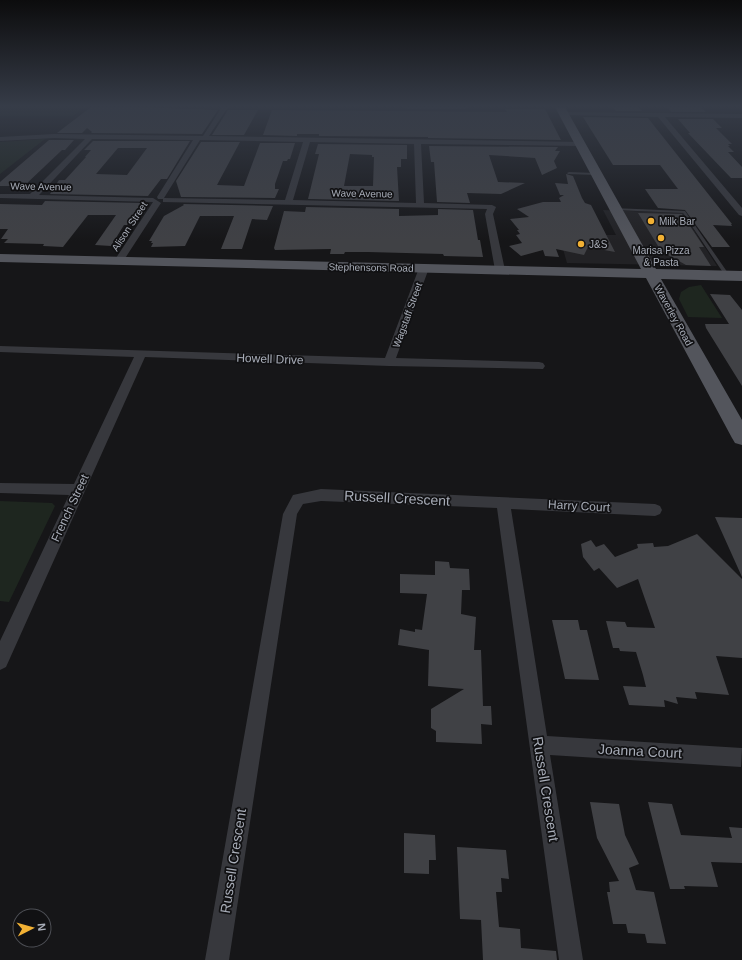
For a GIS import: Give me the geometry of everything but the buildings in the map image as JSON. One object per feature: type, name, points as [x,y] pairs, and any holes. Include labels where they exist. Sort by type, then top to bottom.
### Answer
[{"type":"main road","name":"Waverley Road","points":[[584,152],[614,209],[668,302],[742,438]]},
{"type":"main road","points":[[592,272],[624,264],[633,241],[645,249],[650,257],[675,269],[693,275]]},
{"type":"main road","name":"Stephensons Road","points":[[0,258],[735,276]]},
{"type":"main road","points":[[592,272],[633,283],[644,290],[680,324]]},
{"type":"main road","points":[[668,302],[671,290],[680,280],[693,275]]},
{"type":"street","points":[[32,197],[76,152]]},
{"type":"street","name":"Alison Street","points":[[119,261],[192,152]]},
{"type":"street","points":[[288,203],[303,152]]},
{"type":"street","points":[[417,152],[420,205]]},
{"type":"street","points":[[691,152],[742,213]]},
{"type":"street","name":"Wave Avenue","points":[[0,196],[492,207],[489,214],[500,270]]},
{"type":"street","name":"Wagstaff Street","points":[[389,362],[424,268]]},
{"type":"street","name":"Howell Drive","points":[[0,350],[540,366]]},
{"type":"street","name":"French Street","points":[[0,660],[140,355]]},
{"type":"street","points":[[0,488],[79,490]]},
{"type":"street","name":"Russell Crescent","points":[[217,960],[290,514],[298,499],[321,494],[503,503],[571,960]]},
{"type":"street","name":"Harry Court","points":[[503,503],[655,510]]},
{"type":"street","name":"Joanna Court","points":[[539,745],[741,757]]},
{"type":"lane","points":[[569,174],[595,174]]},
{"type":"lane","points":[[614,209],[684,212],[735,276]]},
{"type":"shaded area","points":[[0,152],[29,152],[0,174]]},
{"type":"shaded area","points":[[603,210],[683,213],[717,266],[567,263],[559,235],[616,235]]},
{"type":"shaded area","points":[[701,285],[722,318],[688,317],[679,299],[681,292],[689,287]]},
{"type":"shaded area","points":[[0,501],[52,503],[55,506],[9,602],[0,601]]},
{"type":"place","name":"Milk Bar","points":[[651,221]]},
{"type":"place","name":"Marisa Pizza & Pasta","points":[[661,238]]},
{"type":"place","name":"J&S","points":[[581,244]]}]
